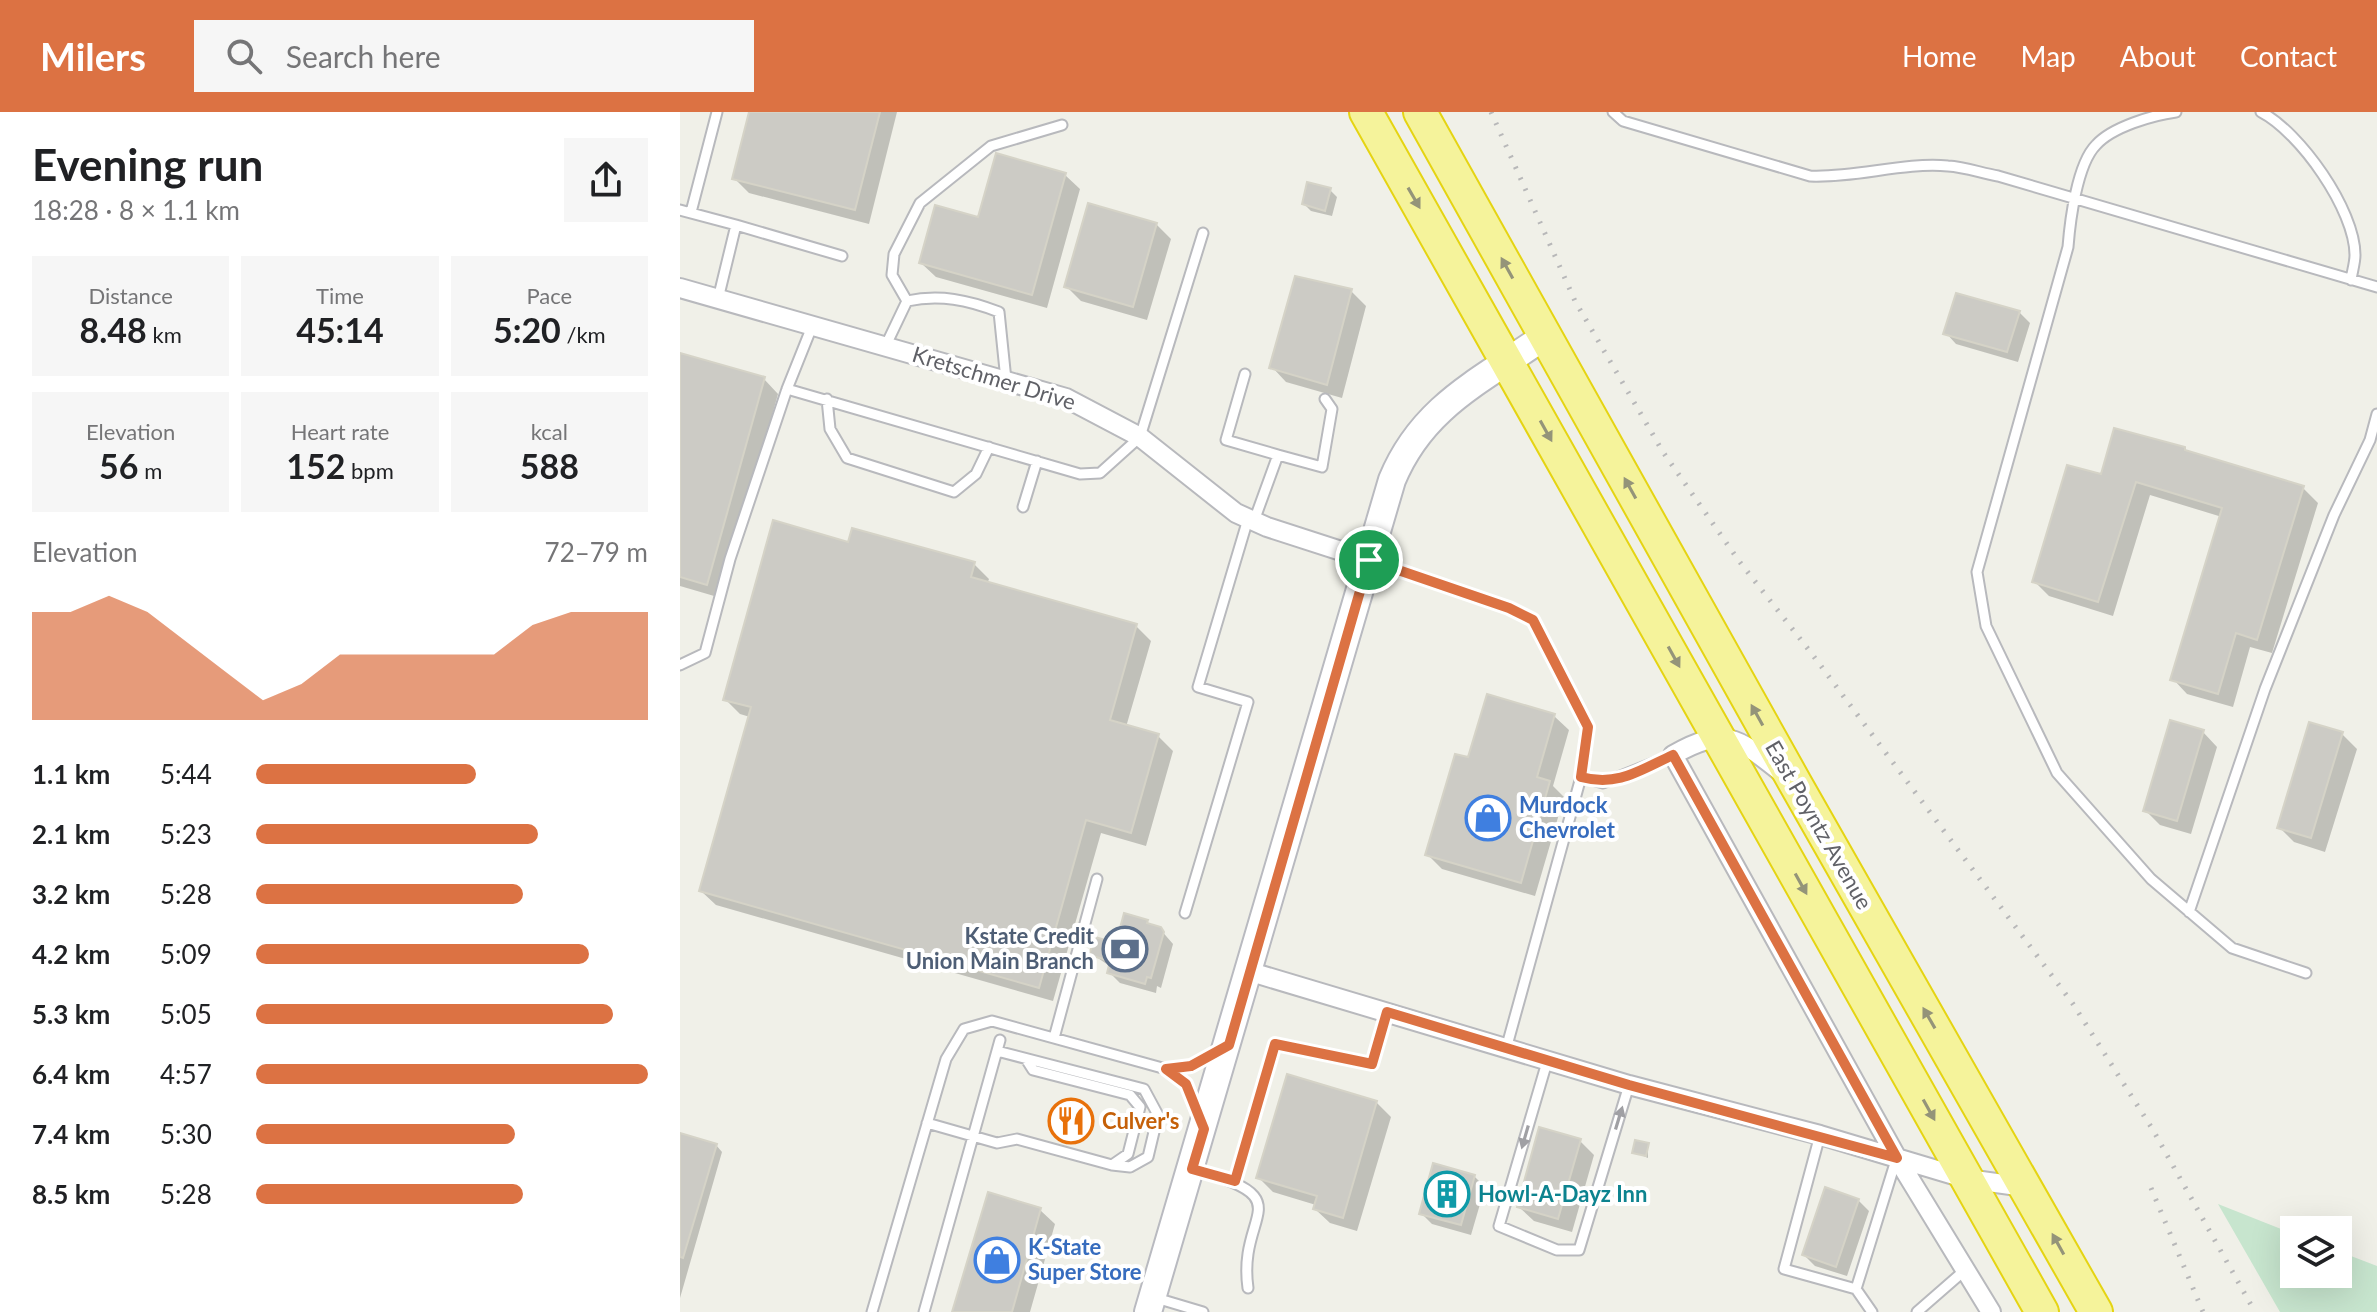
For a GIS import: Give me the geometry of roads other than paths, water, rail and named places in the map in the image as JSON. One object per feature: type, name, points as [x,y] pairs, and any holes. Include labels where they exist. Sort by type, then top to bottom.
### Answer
[{"type":"highway","name":"East Poyntz Avenue","points":[[1366,112],[2042,1312]]},
{"type":"highway","name":"East Poyntz Avenue","points":[[1420,112],[1795,783],[2096,1312]]},
{"type":"main road","points":[[1151,1304],[1251,972],[1369,560],[1404,451],[1422,425],[1456,395],[1545,336]]},
{"type":"street","name":"Kretschmer Drive","points":[[680,288],[1066,398],[1140,437],[1211,496],[1251,520],[1369,560]]},
{"type":"street","points":[[1795,783],[1761,756],[1718,735],[1700,739],[1673,755],[1897,1158],[1991,1312]]},
{"type":"street","points":[[1251,972],[1547,1062],[1820,1135],[1967,1179],[2025,1187]]},
{"type":"lane","points":[[717,112],[685,211],[842,256]]},
{"type":"lane","points":[[1613,112],[1623,121],[1810,176],[1842,178],[1911,167],[1948,166],[1998,176],[2377,287]]},
{"type":"lane","points":[[2176,112],[2147,116],[2095,145],[2072,200],[2068,247],[1977,572],[1986,626],[2057,773],[2151,879],[2232,948],[2306,973]]},
{"type":"lane","points":[[2261,112],[2306,149],[2348,219],[2356,254],[2351,280]]},
{"type":"lane","points":[[907,301],[892,275],[894,254],[920,203],[955,171],[991,146],[1062,125]]},
{"type":"lane","points":[[718,299],[736,225]]},
{"type":"lane","points":[[787,389],[1080,474],[1100,473],[1140,437],[1203,233]]},
{"type":"lane","points":[[907,301],[948,297],[999,312],[1006,380]]},
{"type":"lane","points":[[886,345],[907,301]]},
{"type":"lane","points":[[680,665],[705,653],[730,559],[787,389],[813,324]]},
{"type":"lane","points":[[1245,374],[1226,440],[1322,467],[1330,442],[1332,409],[1325,399]]},
{"type":"lane","points":[[827,399],[830,429],[847,458],[954,492],[976,474],[989,447]]},
{"type":"lane","points":[[2189,912],[2265,689],[2334,515],[2370,440],[2377,414]]},
{"type":"lane","points":[[1185,913],[1248,702],[1198,687],[1251,520],[1278,455]]},
{"type":"lane","points":[[1023,507],[1037,461]]},
{"type":"lane","points":[[1369,560],[1509,608],[1533,620],[1588,727],[1581,777],[1506,1049]]},
{"type":"lane","points":[[1581,777],[1603,783],[1673,755]]},
{"type":"lane","points":[[1054,1038],[1097,879]]},
{"type":"lane","points":[[1235,1181],[1275,1044],[1372,1064],[1387,1012]]},
{"type":"lane","points":[[872,1312],[950,1048],[964,1029],[992,1021],[1166,1069],[1186,1084],[1204,1129]]},
{"type":"lane","points":[[924,1312],[1000,1040]]},
{"type":"lane","points":[[1166,1069],[1191,1066],[1229,1045]]},
{"type":"lane","points":[[927,1123],[997,1143],[1017,1139],[1112,1165],[1130,1167],[1148,1157],[1158,1115],[1144,1089],[997,1051]]},
{"type":"lane","points":[[1026,1059],[1033,1070],[1130,1095],[1140,1107],[1128,1154],[1112,1165]]},
{"type":"lane","points":[[1547,1062],[1499,1226],[1557,1250],[1579,1250],[1629,1085]]},
{"type":"lane","points":[[1820,1135],[1784,1269],[1856,1289],[1872,1312]]},
{"type":"lane","points":[[1856,1289],[1897,1158]]},
{"type":"lane","points":[[1192,1169],[1235,1181],[1255,1194],[1261,1210],[1244,1263],[1248,1288]]},
{"type":"lane","points":[[1917,1312],[1965,1270]]},
{"type":"lane","points":[[1151,1304],[1203,1312]]},
{"type":"railway","points":[[1491,112],[1575,301],[1663,452],[1739,561],[2073,1004],[2153,1130],[2255,1312]]},
{"type":"railway","points":[[2151,1188],[2203,1312]]},
{"type":"place","name":"Murdock Chevrolet","points":[[1488,818]]},
{"type":"place","name":"Kstate Credit Union Main Branch","points":[[1125,949]]},
{"type":"place","name":"Culver's","points":[[1071,1121]]},
{"type":"place","name":"Howl-A-Dayz Inn","points":[[1447,1194]]},
{"type":"place","name":"K-State Super Store","points":[[997,1260]]}]
